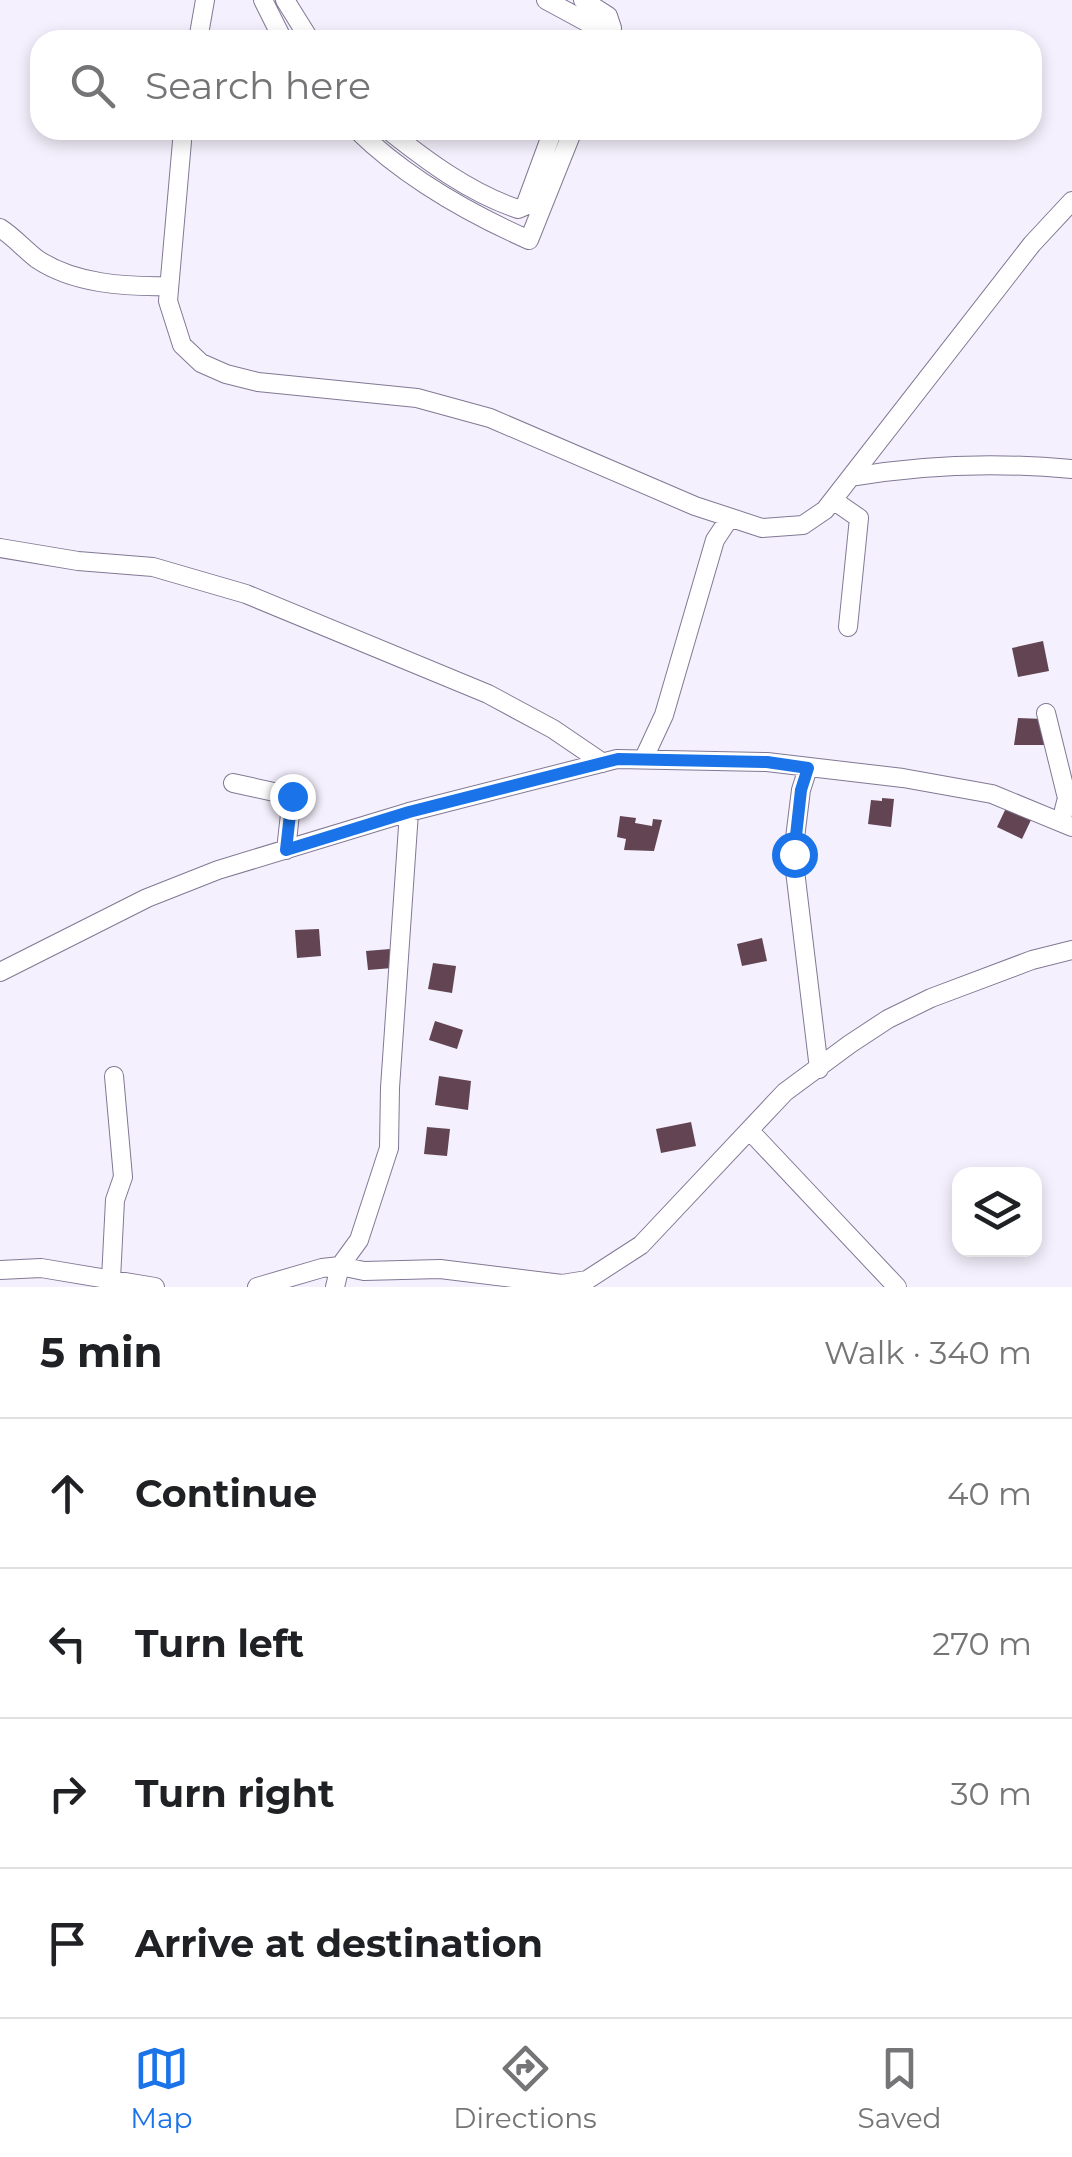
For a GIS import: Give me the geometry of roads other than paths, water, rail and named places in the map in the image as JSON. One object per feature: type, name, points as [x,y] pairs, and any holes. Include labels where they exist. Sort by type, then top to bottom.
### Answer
[{"type":"street","points":[[200,30],[205,0]]},
{"type":"street","points":[[263,0],[278,30]]},
{"type":"street","points":[[286,0],[304,30]]},
{"type":"street","points":[[546,0],[594,26],[592,30]]},
{"type":"street","points":[[583,0],[608,16],[611,30]]},
{"type":"street","points":[[182,140],[168,301],[182,345],[201,363],[258,382],[417,398],[490,418],[729,519],[762,528],[802,525],[825,510],[1032,244],[1072,201]]},
{"type":"street","points":[[369,140],[429,187],[483,220],[529,240],[569,140]]},
{"type":"street","points":[[400,140],[429,163],[518,210],[524,206],[548,140]]},
{"type":"street","points":[[0,228],[39,260],[88,279],[169,286]]},
{"type":"street","points":[[851,476],[949,464],[1002,463],[1072,469]]},
{"type":"street","points":[[833,500],[860,518],[848,627]]},
{"type":"street","points":[[644,758],[664,715],[715,540],[729,519]]},
{"type":"street","points":[[0,548],[78,561],[153,567],[246,594],[488,694],[553,729],[603,763]]},
{"type":"street","points":[[0,972],[147,898],[218,870],[409,812],[603,763],[644,758],[767,762],[903,778],[992,794],[1067,825],[1067,798],[1046,713]]},
{"type":"street","points":[[808,768],[801,790],[794,854],[818,1069]]},
{"type":"street","points":[[233,782],[292,796],[286,850]]},
{"type":"street","points":[[335,1287],[340,1266],[359,1240],[389,1148],[409,812]]},
{"type":"street","points":[[257,1287],[340,1266],[364,1272],[440,1268],[562,1284],[587,1280],[641,1245],[786,1092],[888,1019],[931,998],[1032,960],[1072,950]]},
{"type":"street","points":[[111,1279],[115,1200],[123,1177],[114,1076]]},
{"type":"street","points":[[750,1132],[897,1287]]},
{"type":"street","points":[[0,1270],[41,1268],[156,1287]]}]
